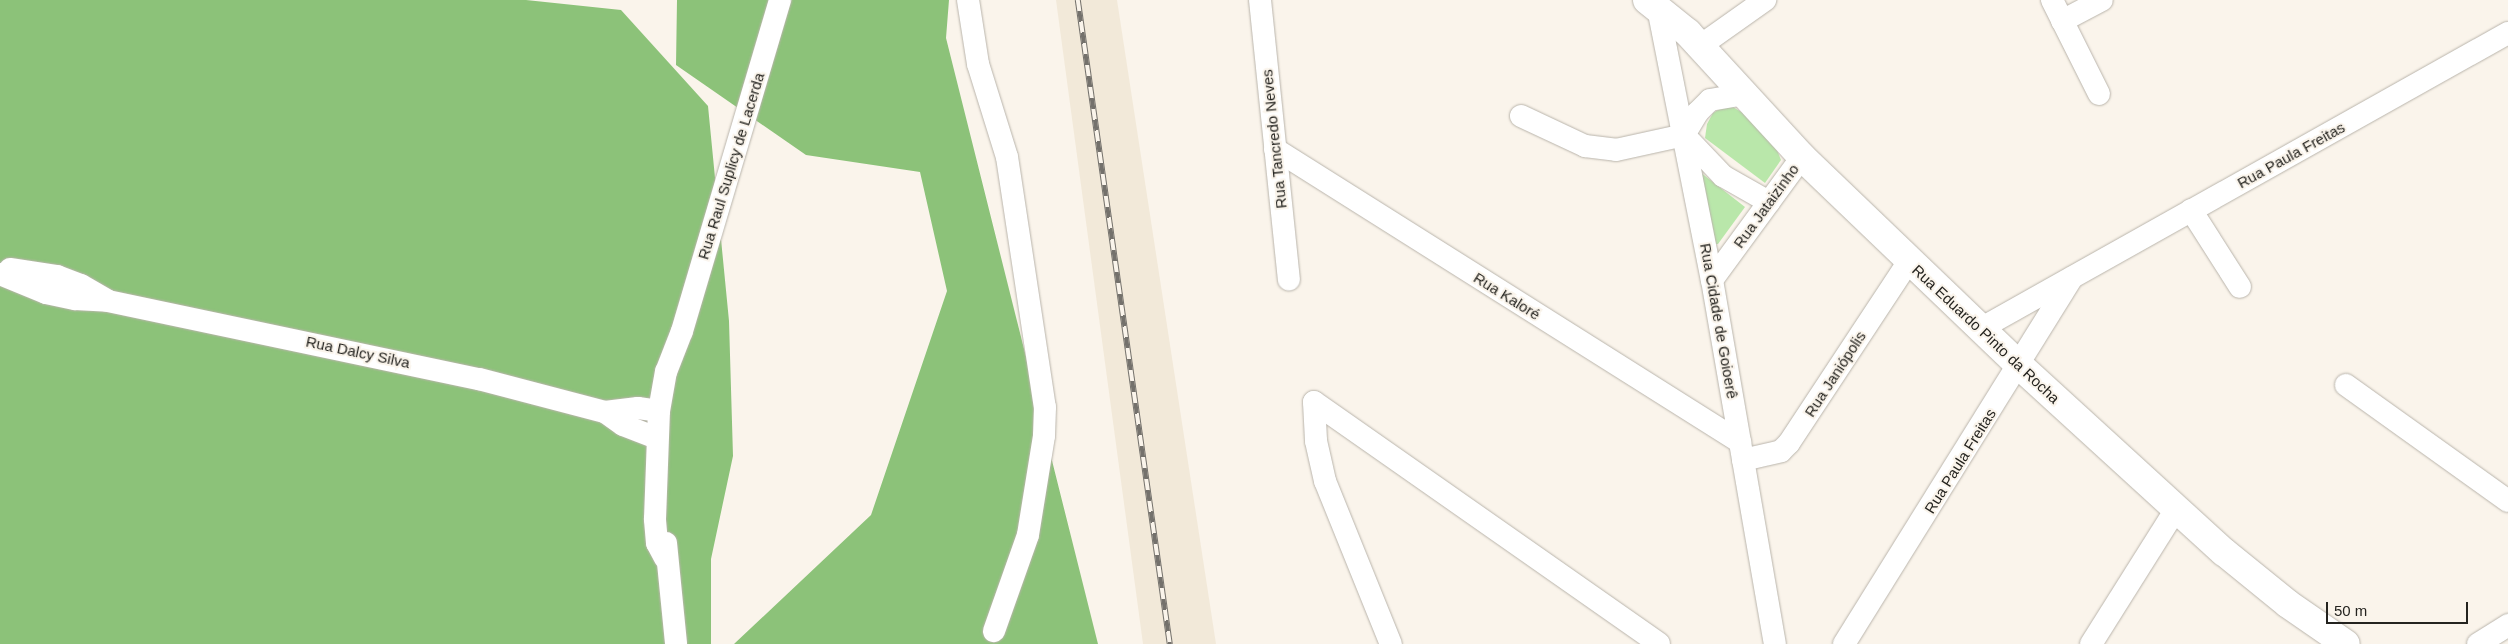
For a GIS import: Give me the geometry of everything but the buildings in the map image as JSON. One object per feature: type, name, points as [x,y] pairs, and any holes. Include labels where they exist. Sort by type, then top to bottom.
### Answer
[{"type":"main road","name":"Rua Eduardo Pinto da Rocha","points":[[1654,2],[1700,46],[1802,157],[1980,329],[2254,578],[2346,644]]},
{"type":"street","name":"Rua Raul Suplicy de Lacerda","points":[[676,644],[665,558],[665,528],[657,496],[657,438],[661,400],[680,365],[682,332],[780,0]]},
{"type":"street","points":[[968,0],[978,64],[1007,157],[1045,407],[1044,436],[1028,534],[994,630]]},
{"type":"street","name":"Rua Tancredo Neves","points":[[1260,0],[1289,278]]},
{"type":"street","points":[[1700,46],[1765,0]]},
{"type":"street","points":[[2052,0],[2100,94]]},
{"type":"street","points":[[2062,21],[2102,0]]},
{"type":"street","name":"Rua Cidade de Goioerê","points":[[1654,2],[1684,135],[1712,280],[1775,644]]},
{"type":"street","name":"Rua Paula Freitas","points":[[1980,329],[2508,32]]},
{"type":"street","points":[[1521,116],[1601,150],[1684,135],[1697,113],[1710,100],[1743,94]]},
{"type":"street","points":[[1684,135],[1723,176],[1769,202]]},
{"type":"street","name":"Rua Kaloré","points":[[1275,150],[1741,451]]},
{"type":"street","name":"Rua Jataizinho","points":[[1712,280],[1802,157]]},
{"type":"street","points":[[2192,210],[2240,287]]},
{"type":"street","name":"Rua Janiópolis","points":[[1741,451],[1781,452],[1789,443],[1909,262]]},
{"type":"street","name":"Rua Dalcy Silva","points":[[0,267],[57,276],[81,285],[108,301]]},
{"type":"street","name":"Rua Dalcy Silva","points":[[0,274],[46,292],[75,299],[108,301],[406,362],[605,412],[638,408],[661,400]]},
{"type":"street","name":"Rua Paula Freitas","points":[[1844,644],[2020,366],[2073,277]]},
{"type":"street","points":[[2346,385],[2508,501]]},
{"type":"street","points":[[1390,644],[1325,481],[1316,441],[1314,402],[1654,641]]},
{"type":"street","name":"Rua Dalcy Silva","points":[[605,412],[623,426],[657,438]]},
{"type":"street","points":[[2091,644],[2176,509]]},
{"type":"street","points":[[2478,644],[2508,625]]},
{"type":"shaded area","points":[[1056,0],[1117,0],[1216,644],[1143,644]]},
{"type":"green space","points":[[0,0],[526,0],[621,10],[708,106],[729,321],[733,456],[711,559],[711,644],[0,644]]},
{"type":"green space","points":[[677,0],[949,0],[946,38],[1098,644],[734,644],[871,515],[947,291],[920,172],[806,155],[676,65]]},
{"type":"green space","points":[[1723,107],[1733,107],[1743,113],[1773,140],[1781,160],[1765,183],[1705,138],[1707,124],[1713,113]]},
{"type":"green space","points":[[1700,172],[1745,207],[1718,244],[1715,244]]},
{"type":"railway","points":[[1078,0],[1170,644]]}]
